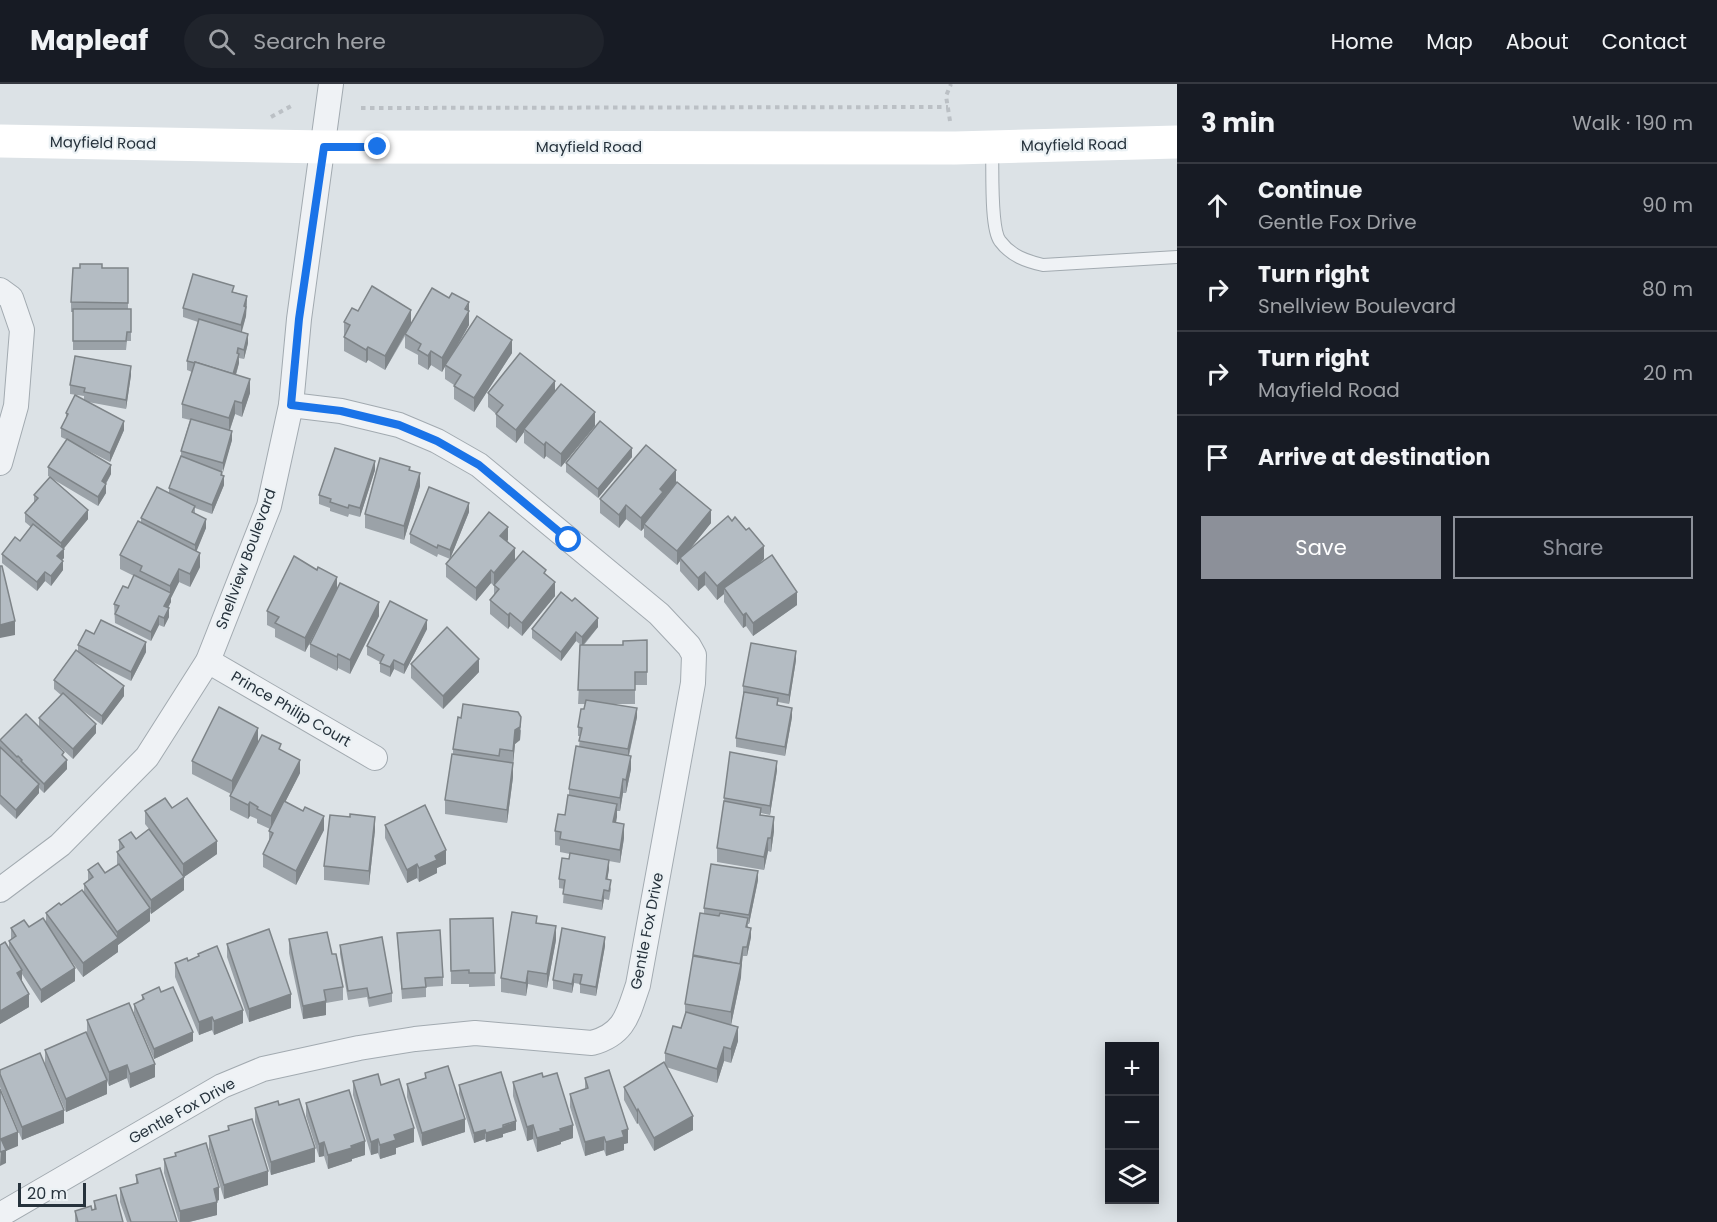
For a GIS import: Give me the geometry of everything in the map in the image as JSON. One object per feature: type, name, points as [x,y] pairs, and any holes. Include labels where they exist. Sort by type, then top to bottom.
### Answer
[{"type":"main road","name":"Mayfield Road","points":[[0,141],[324,147],[955,148],[1177,142]]},
{"type":"street","name":"Snellview Boulevard","points":[[0,890],[60,845],[147,757],[208,662],[269,506],[291,405],[299,319],[331,84]]},
{"type":"street","points":[[0,290],[11,298],[21,330],[16,406],[0,463]]},
{"type":"street","name":"Gentle Fox Drive","points":[[0,1215],[222,1086],[263,1069],[359,1048],[415,1039],[475,1034],[592,1042],[608,1037],[626,1020],[638,985],[693,683],[694,655],[659,614],[479,465],[437,441],[399,425],[341,411],[291,405]]},
{"type":"street","name":"Prince Philip Court","points":[[208,662],[375,758]]},
{"type":"lane","points":[[992,147],[994,215],[998,240],[1022,261],[1043,265],[1177,257]]},
{"type":"path","points":[[951,84],[946,96],[955,148]]},
{"type":"path","points":[[360,108],[948,106]]},
{"type":"building","points":[[80,264],[102,264],[102,268],[128,268],[128,303],[71,302],[73,268],[80,268]]},
{"type":"building","points":[[193,274],[234,286],[232,292],[247,296],[241,325],[183,308]]},
{"type":"building","points":[[372,286],[411,310],[385,356],[368,347],[366,350],[344,337],[350,325],[344,322],[352,308],[358,311]]},
{"type":"building","points":[[432,288],[449,298],[452,293],[469,302],[465,309],[469,311],[442,358],[431,351],[428,356],[418,350],[421,344],[405,334]]},
{"type":"building","points":[[73,309],[131,309],[131,332],[127,332],[126,341],[73,341]]},
{"type":"building","points":[[477,316],[512,340],[474,398],[454,386],[461,375],[445,365]]},
{"type":"building","points":[[199,319],[248,334],[244,350],[238,348],[237,353],[239,354],[233,374],[187,361]]},
{"type":"building","points":[[520,353],[555,381],[516,430],[496,414],[503,405],[488,393]]},
{"type":"building","points":[[75,356],[131,366],[126,400],[84,392],[85,388],[70,385]]},
{"type":"building","points":[[195,362],[250,379],[242,403],[235,401],[229,418],[182,404]]},
{"type":"building","points":[[561,384],[595,412],[561,454],[546,442],[544,445],[524,429]]},
{"type":"building","points":[[75,395],[124,421],[110,453],[61,428]]},
{"type":"building","points":[[191,419],[232,431],[223,463],[181,451]]},
{"type":"building","points":[[600,421],[632,448],[598,489],[566,463]]},
{"type":"building","points":[[67,439],[111,465],[102,481],[106,484],[98,497],[48,467]]},
{"type":"building","points":[[646,445],[676,470],[660,489],[663,492],[641,518],[626,505],[619,515],[600,499]]},
{"type":"building","points":[[335,448],[375,461],[360,508],[349,505],[348,508],[330,502],[331,499],[319,495]]},
{"type":"building","points":[[181,456],[222,472],[221,475],[224,476],[212,505],[169,488]]},
{"type":"building","points":[[380,458],[410,467],[409,470],[420,473],[404,526],[365,514]]},
{"type":"building","points":[[50,477],[88,510],[61,543],[25,513],[38,498],[34,495]]},
{"type":"building","points":[[677,482],[711,510],[677,551],[644,524]]},
{"type":"building","points":[[157,487],[195,506],[192,512],[206,519],[195,545],[141,518]]},
{"type":"building","points":[[429,487],[469,503],[450,550],[438,545],[437,548],[410,534]]},
{"type":"building","points":[[489,512],[508,527],[500,536],[515,548],[494,573],[491,570],[476,588],[446,564]]},
{"type":"building","points":[[728,516],[732,521],[735,517],[746,530],[749,528],[764,546],[717,586],[705,572],[698,578],[680,558]]},
{"type":"building","points":[[138,521],[200,553],[190,574],[179,569],[170,586],[140,571],[142,566],[120,555]]},
{"type":"building","points":[[33,524],[64,549],[57,556],[63,561],[51,576],[45,572],[37,582],[2,554],[15,537],[20,541]]},
{"type":"building","points":[[523,551],[546,570],[544,573],[555,582],[522,623],[490,600],[499,589],[494,585]]},
{"type":"building","points":[[772,555],[797,592],[753,623],[746,613],[743,615],[724,588]]},
{"type":"building","points":[[294,556],[317,570],[318,567],[337,577],[305,638],[275,623],[279,617],[267,611]]},
{"type":"building","points":[[0,566],[2,566],[15,621],[0,625]]},
{"type":"building","points":[[134,575],[171,593],[164,606],[169,608],[164,618],[159,616],[151,632],[115,614],[119,606],[114,604],[123,586],[128,588]]},
{"type":"building","points":[[340,583],[379,602],[350,660],[338,654],[337,657],[310,644]]},
{"type":"building","points":[[561,592],[572,601],[575,598],[598,618],[582,637],[576,632],[561,652],[532,629]]},
{"type":"building","points":[[390,601],[427,620],[404,665],[394,660],[390,667],[380,663],[384,655],[367,646]]},
{"type":"building","points":[[101,620],[146,642],[131,672],[78,645],[86,630],[94,634]]},
{"type":"building","points":[[447,627],[479,659],[443,696],[411,664]]},
{"type":"building","points":[[647,640],[647,672],[635,672],[635,690],[578,690],[580,645],[623,645],[623,641]]},
{"type":"building","points":[[751,643],[796,651],[789,695],[743,686]]},
{"type":"building","points":[[76,650],[124,686],[102,716],[54,680]]},
{"type":"building","points":[[744,692],[778,698],[777,705],[792,708],[785,747],[736,738]]},
{"type":"building","points":[[63,693],[96,724],[73,749],[39,718]]},
{"type":"building","points":[[586,700],[637,708],[628,749],[579,741],[582,728],[578,727],[581,709],[584,709]]},
{"type":"building","points":[[463,704],[518,712],[521,717],[520,727],[515,730],[513,751],[500,749],[499,756],[453,749],[458,717],[461,718]]},
{"type":"building","points":[[219,707],[258,728],[232,781],[192,761]]},
{"type":"building","points":[[26,714],[64,752],[62,755],[67,760],[44,784],[0,740]]},
{"type":"building","points":[[262,735],[281,744],[279,749],[300,760],[271,816],[257,809],[258,807],[250,802],[248,805],[230,796]]},
{"type":"building","points":[[576,746],[631,756],[626,780],[623,779],[620,798],[569,789]]},
{"type":"building","points":[[0,747],[39,784],[16,810],[0,795]]},
{"type":"building","points":[[730,752],[777,761],[770,806],[724,798]]},
{"type":"building","points":[[452,754],[513,763],[507,810],[445,800]]},
{"type":"building","points":[[568,795],[617,804],[613,822],[624,824],[620,850],[560,839],[561,832],[555,831],[558,814],[565,815]]},
{"type":"building","points":[[165,798],[172,808],[187,798],[217,841],[183,864],[145,811]]},
{"type":"building","points":[[284,801],[303,811],[305,807],[324,816],[296,871],[263,854],[273,833],[269,831]]},
{"type":"building","points":[[724,801],[761,808],[760,815],[774,817],[771,838],[768,838],[764,857],[717,848]]},
{"type":"building","points":[[425,805],[446,850],[435,856],[437,860],[419,868],[417,864],[407,870],[385,825]]},
{"type":"building","points":[[350,814],[375,817],[369,871],[324,866],[330,815],[350,817]]},
{"type":"building","points":[[149,829],[184,877],[151,900],[117,852],[124,847],[119,840],[131,832],[136,839]]},
{"type":"building","points":[[570,853],[609,860],[606,879],[611,880],[609,891],[604,890],[602,901],[563,894],[565,880],[559,879],[562,858],[569,859]]},
{"type":"building","points":[[98,863],[105,873],[119,864],[150,908],[117,932],[84,884],[93,877],[88,870]]},
{"type":"building","points":[[711,864],[758,871],[749,915],[704,908]]},
{"type":"building","points":[[82,890],[118,938],[83,963],[46,913]]},
{"type":"building","points":[[512,912],[537,916],[536,923],[556,926],[547,974],[528,971],[526,983],[501,978]]},
{"type":"building","points":[[700,913],[719,916],[720,913],[748,918],[746,927],[751,928],[747,947],[743,947],[740,964],[693,955]]},
{"type":"building","points":[[43,918],[75,968],[41,990],[9,941],[16,936],[11,928],[24,920],[29,927]]},
{"type":"building","points":[[493,918],[495,973],[469,973],[469,970],[451,971],[450,919]]},
{"type":"building","points":[[562,928],[605,937],[596,987],[580,984],[582,975],[574,974],[572,984],[553,980]]},
{"type":"building","points":[[269,929],[291,994],[249,1009],[227,944]]},
{"type":"building","points":[[440,930],[443,977],[425,978],[426,987],[402,989],[397,933]]},
{"type":"building","points":[[327,932],[332,954],[336,954],[343,987],[324,990],[326,1001],[303,1006],[289,939]]},
{"type":"building","points":[[382,937],[392,993],[369,998],[367,988],[348,991],[340,945]]},
{"type":"building","points":[[5,942],[22,970],[17,973],[29,994],[0,1011],[0,945]]},
{"type":"building","points":[[217,946],[243,1010],[214,1021],[212,1017],[199,1022],[175,963],[187,958],[188,961]]},
{"type":"building","points":[[693,956],[741,964],[731,1012],[685,1004]]},
{"type":"building","points":[[159,987],[161,992],[173,987],[193,1032],[154,1049],[134,1004],[144,999],[142,995]]},
{"type":"building","points":[[129,1003],[155,1064],[130,1074],[127,1065],[109,1072],[87,1020]]},
{"type":"building","points":[[686,1012],[738,1027],[731,1049],[724,1047],[717,1069],[665,1053],[673,1026],[681,1028]]},
{"type":"building","points":[[86,1032],[107,1080],[66,1099],[45,1050]]},
{"type":"building","points":[[40,1053],[64,1110],[22,1127],[0,1070]]},
{"type":"building","points":[[664,1062],[693,1116],[654,1138],[624,1087]]},
{"type":"building","points":[[448,1066],[465,1119],[422,1133],[407,1084],[426,1078],[425,1073]]},
{"type":"building","points":[[609,1070],[628,1129],[622,1131],[624,1137],[606,1142],[604,1137],[585,1142],[570,1094],[588,1088],[585,1078]]},
{"type":"building","points":[[501,1072],[516,1121],[486,1133],[485,1130],[474,1133],[459,1085]]},
{"type":"building","points":[[542,1073],[543,1077],[557,1073],[573,1125],[537,1138],[533,1125],[527,1127],[513,1082]]},
{"type":"building","points":[[378,1074],[381,1085],[399,1079],[414,1128],[394,1135],[396,1140],[380,1145],[378,1139],[371,1142],[353,1081]]},
{"type":"building","points":[[0,1089],[18,1132],[1,1139],[6,1150],[0,1152]]},
{"type":"building","points":[[349,1090],[365,1141],[351,1146],[352,1148],[328,1155],[324,1142],[319,1144],[306,1103]]},
{"type":"building","points":[[299,1099],[315,1148],[271,1162],[255,1108],[278,1101],[279,1105]]},
{"type":"building","points":[[252,1119],[268,1171],[224,1185],[209,1136],[229,1130],[228,1126]]},
{"type":"building","points":[[206,1143],[219,1187],[214,1189],[217,1202],[180,1211],[164,1159]]},
{"type":"building","points":[[160,1168],[177,1222],[131,1222],[120,1188],[138,1183],[136,1175]]},
{"type":"building","points":[[116,1195],[123,1222],[78,1222],[75,1211],[91,1206],[92,1210],[96,1209],[94,1201]]},
{"type":"route","points":[[378,147],[324,147],[299,319],[291,405],[341,411],[399,425],[437,441],[479,465],[569,540]]}]
